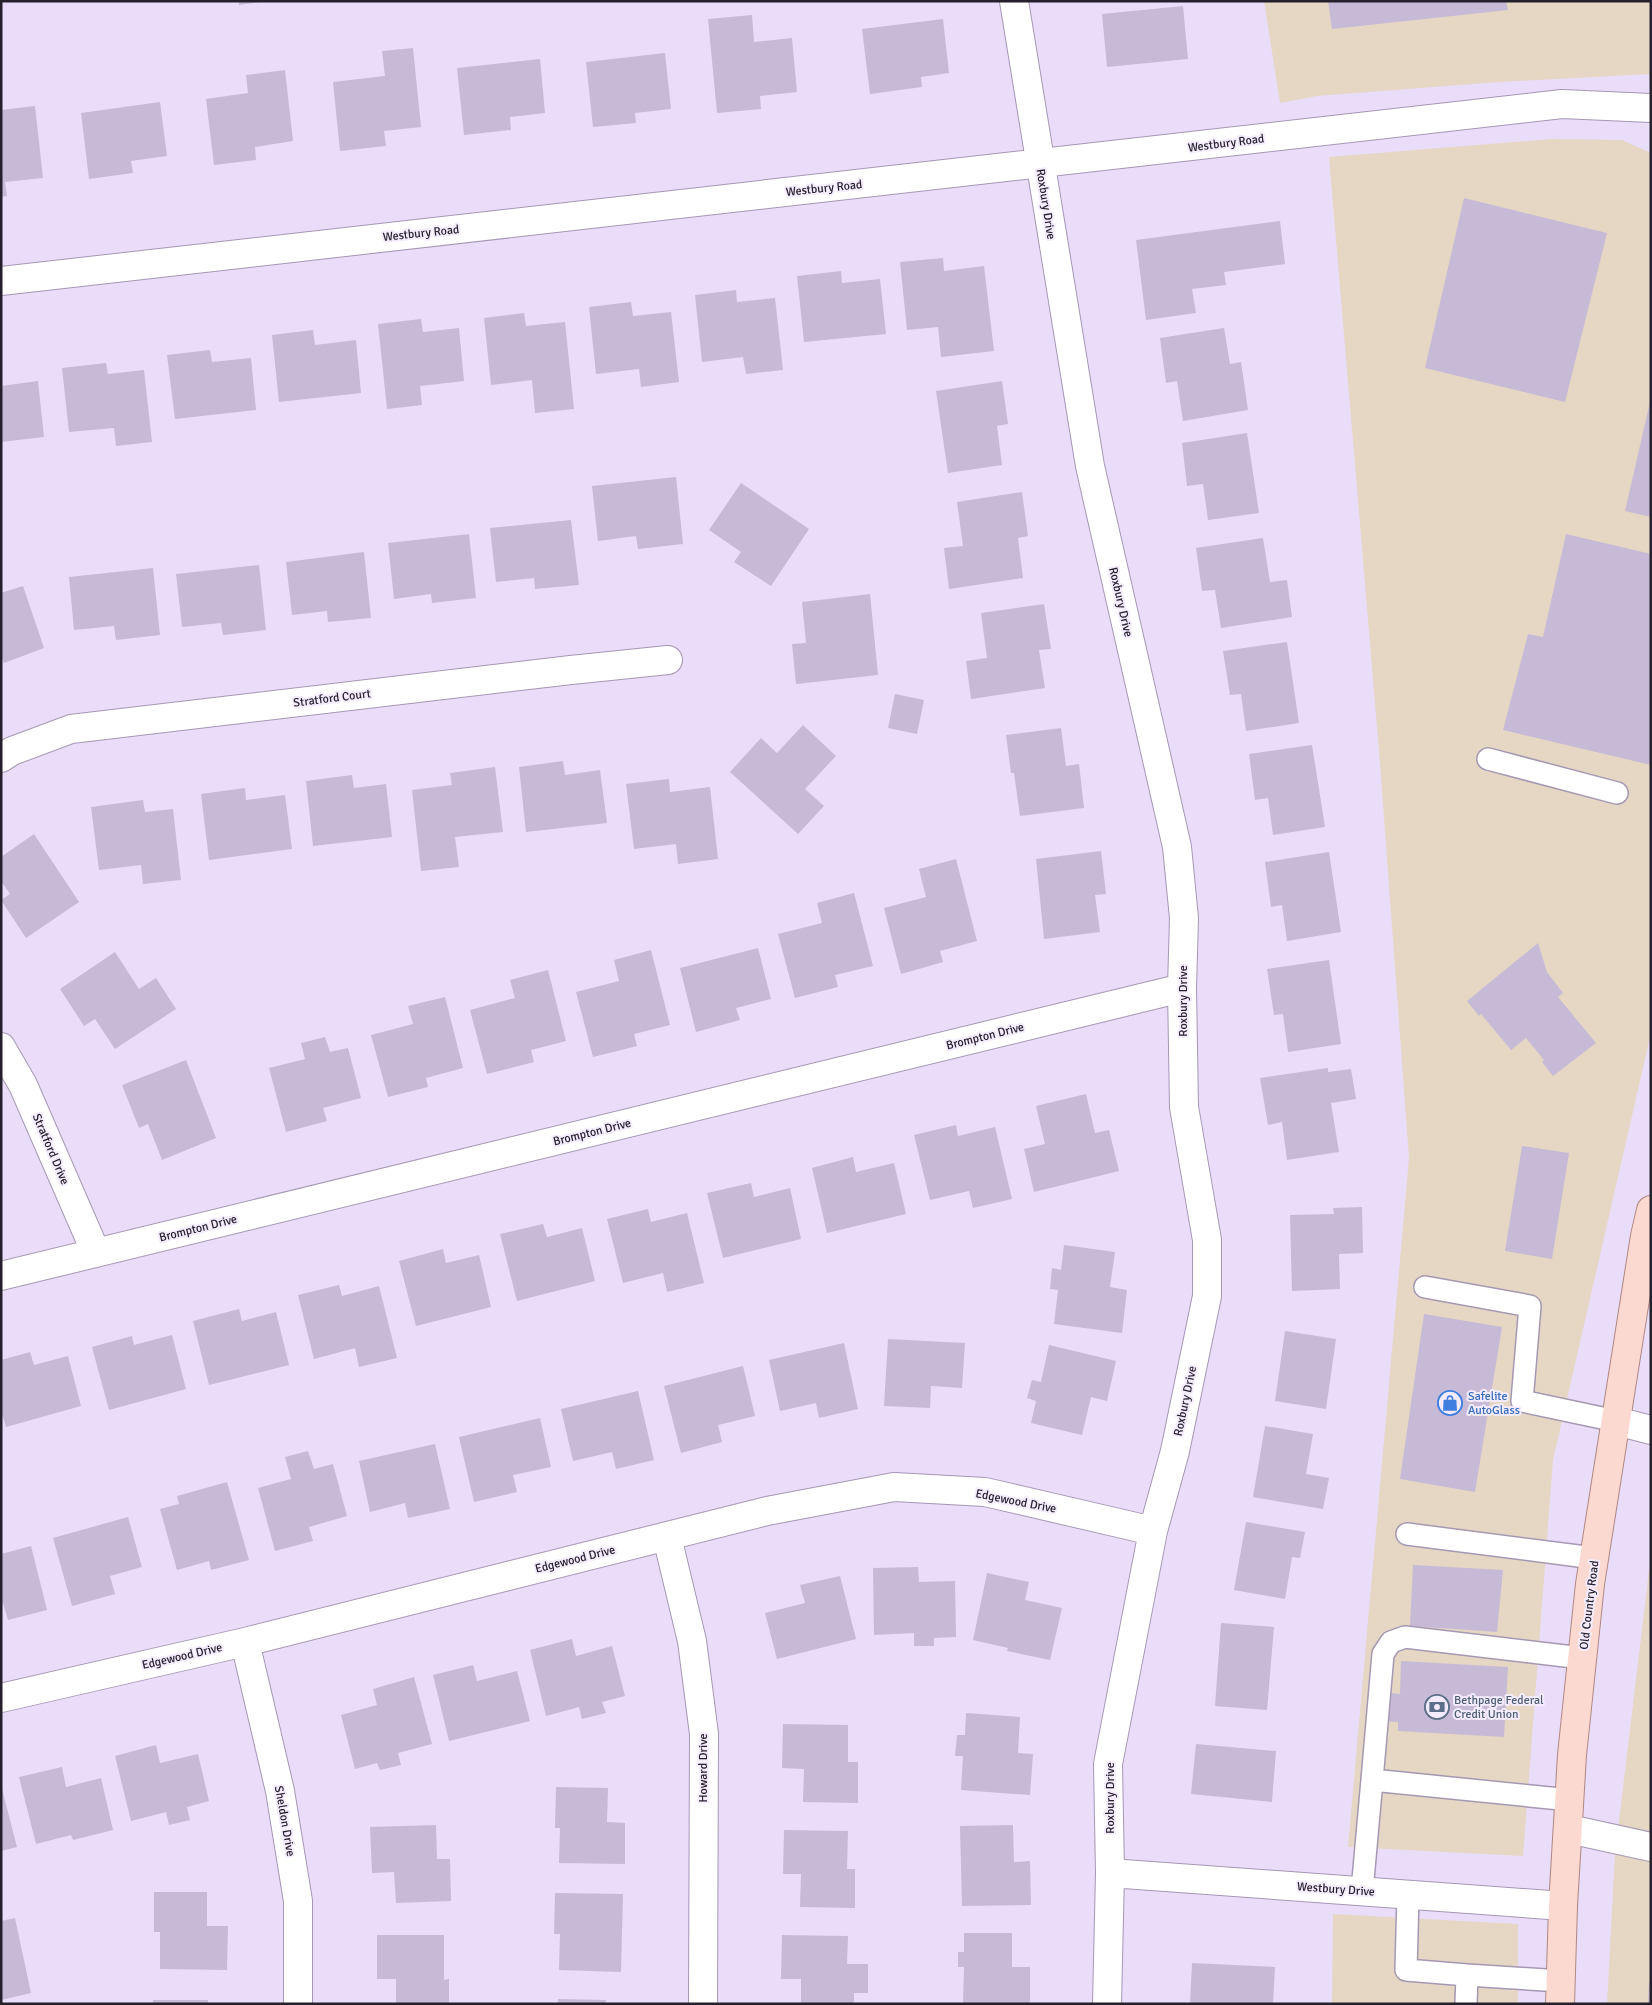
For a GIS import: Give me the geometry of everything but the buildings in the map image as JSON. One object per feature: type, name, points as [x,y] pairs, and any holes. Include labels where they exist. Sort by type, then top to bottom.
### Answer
[{"type":"main road","name":"Old Country Road","points":[[1560,1992],[1572,1755],[1582,1658],[1594,1558],[1651,1210]]},
{"type":"street","name":"Roxbury Drive","points":[[1014,1],[1039,164],[1090,466],[1177,847],[1184,918],[1182,988],[1184,1108],[1207,1240],[1207,1296],[1175,1451],[1153,1531],[1108,1764],[1110,1873],[1107,2004]]},
{"type":"street","name":"Westbury Road","points":[[1,280],[1562,104],[1649,109]]},
{"type":"street","name":"Stratford Court","points":[[1,758],[12,751],[70,729],[668,660]]},
{"type":"street","name":"Brompton Drive","points":[[1,1276],[1182,988]]},
{"type":"street","name":"Stratford Drive","points":[[1,1047],[24,1085],[96,1253]]},
{"type":"street","points":[[1616,1421],[1651,1430]]},
{"type":"street","name":"Edgewood Drive","points":[[1,1698],[244,1642],[767,1511],[894,1487],[985,1492],[1153,1531]]},
{"type":"street","name":"Howard Drive","points":[[666,1537],[692,1641],[704,1734],[703,2004]]},
{"type":"street","name":"Sheldon Drive","points":[[244,1642],[280,1791],[298,1901],[298,2004]]},
{"type":"street","points":[[1569,1829],[1651,1847]]},
{"type":"street","name":"Westbury Drive","points":[[1110,1873],[1563,1906]]},
{"type":"lane","points":[[1488,759],[1617,793]]},
{"type":"lane","points":[[1424,1287],[1530,1306],[1522,1401],[1616,1421]]},
{"type":"lane","points":[[1407,1534],[1594,1558]]},
{"type":"lane","points":[[1362,1891],[1383,1654],[1391,1642],[1404,1637],[1582,1658]]},
{"type":"lane","points":[[1372,1780],[1570,1800]]},
{"type":"lane","points":[[1408,1894],[1406,1970],[1467,1975],[1560,1992]]},
{"type":"lane","points":[[1466,2004],[1467,1975]]},
{"type":"shaded area","points":[[1264,1],[1651,1],[1651,74],[1499,82],[1317,96],[1280,103]]},
{"type":"shaded area","points":[[1552,139],[1622,140],[1651,153],[1651,1033],[1553,1460],[1523,1856],[1348,1847],[1409,1158],[1379,750],[1329,157]]},
{"type":"shaded area","points":[[1651,1554],[1651,2004],[1607,2004],[1615,1854]]},
{"type":"shaded area","points":[[1333,1914],[1518,1924],[1518,2004],[1332,2004]]},
{"type":"place","name":"Safelite AutoGlass","points":[[1450,1403]]},
{"type":"place","name":"Bethpage Federal Credit Union","points":[[1437,1707]]}]
